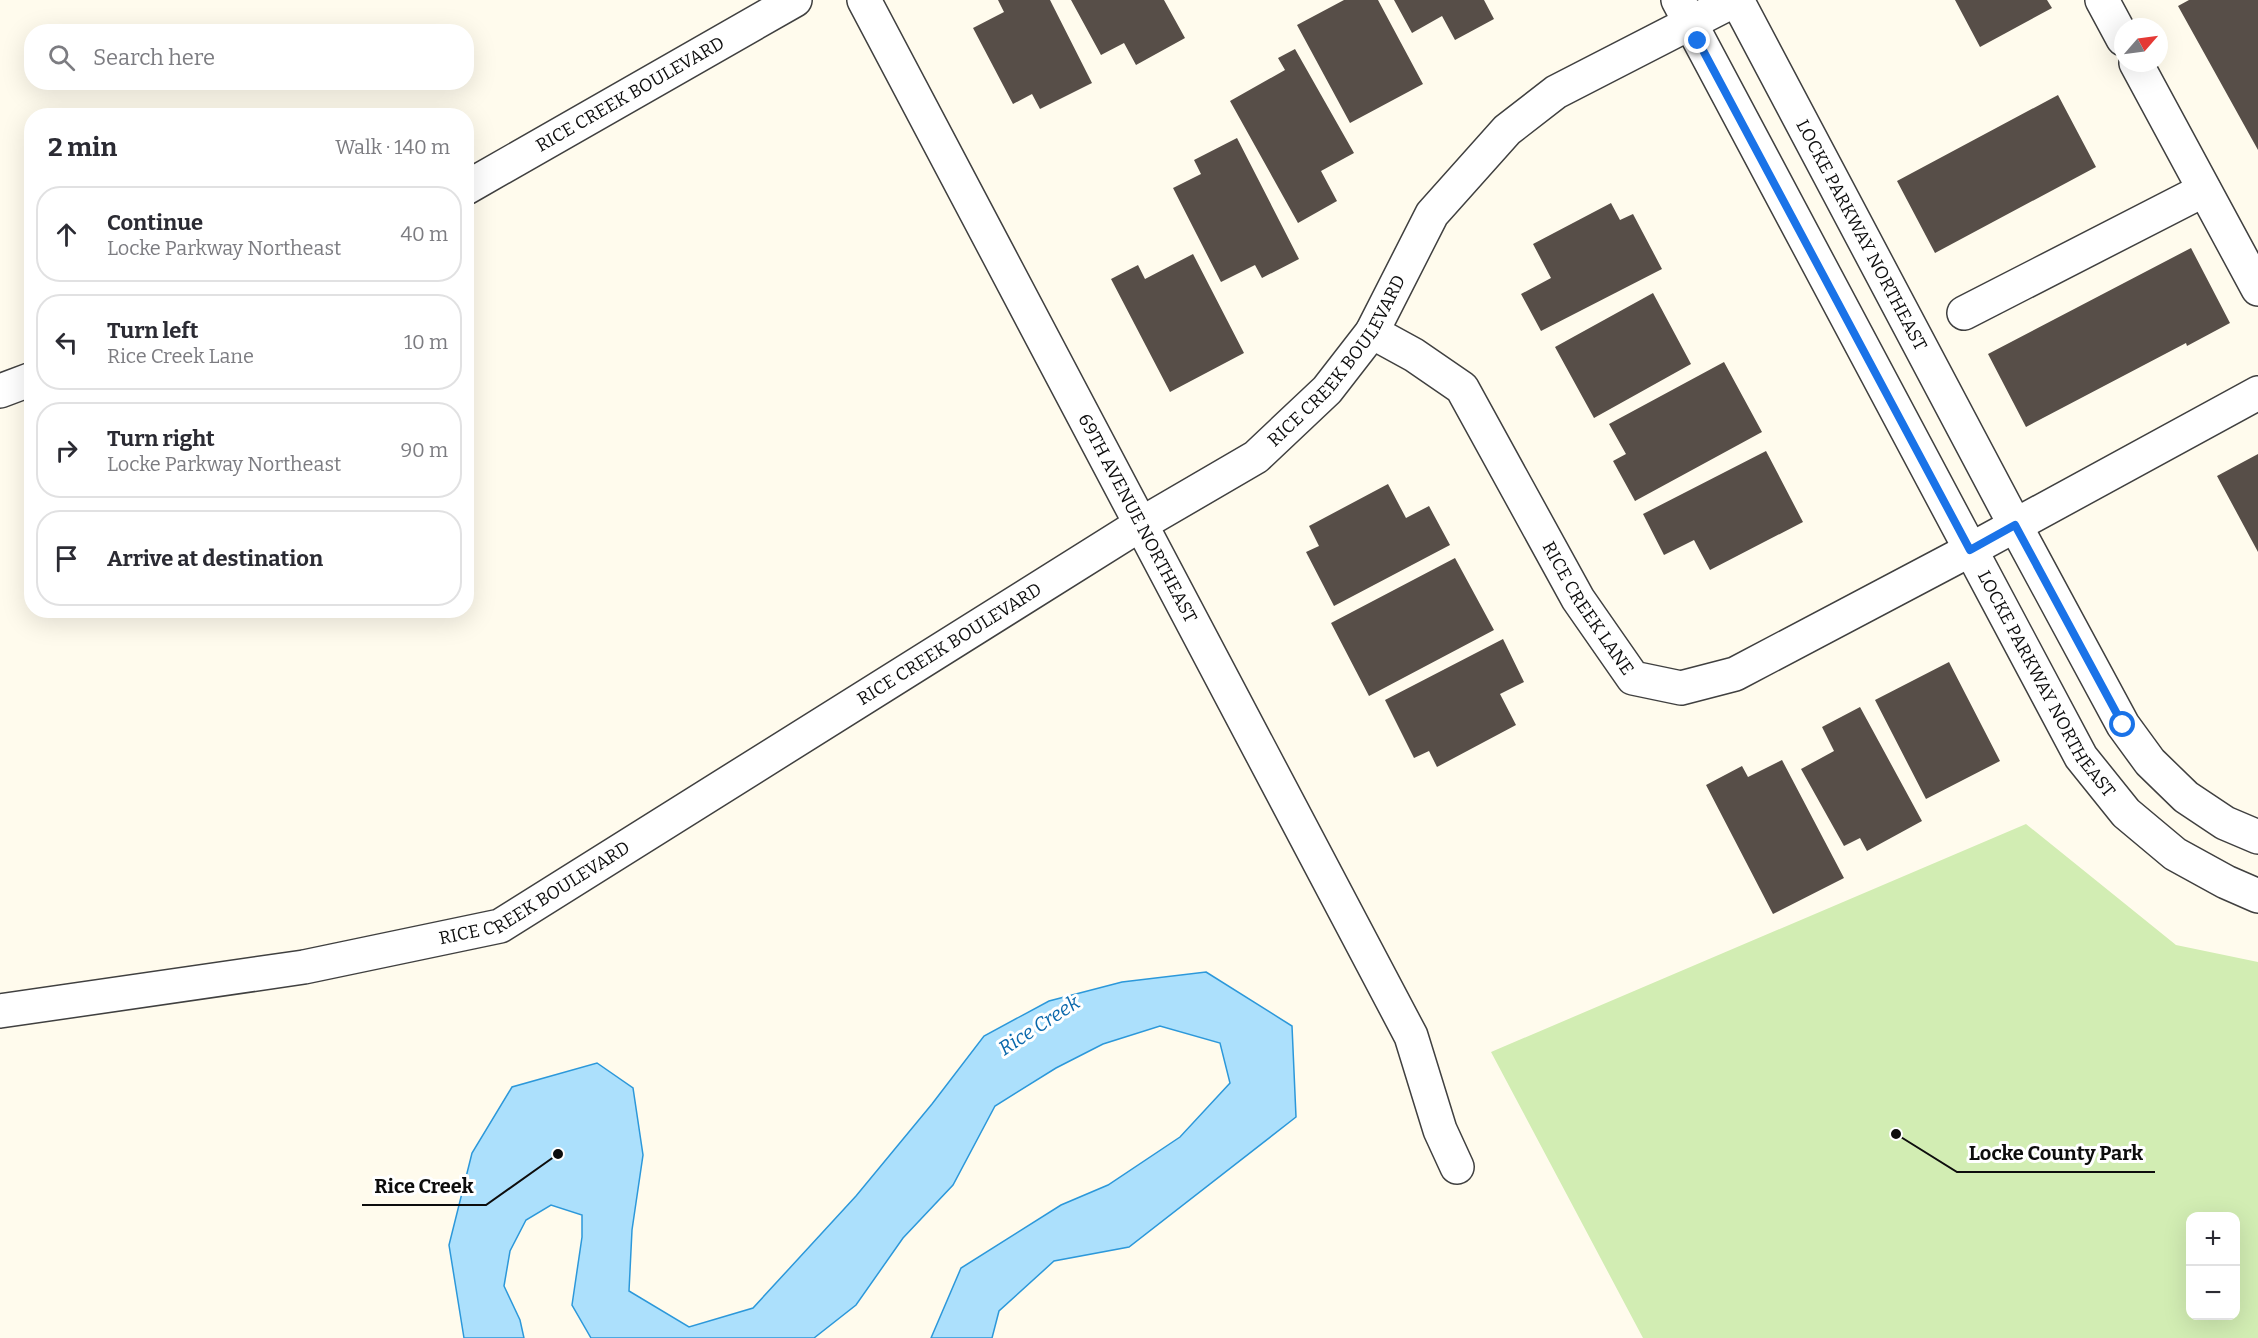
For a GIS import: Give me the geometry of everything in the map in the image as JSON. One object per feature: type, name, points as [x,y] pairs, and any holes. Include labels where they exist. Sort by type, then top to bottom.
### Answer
[{"type":"street","name":"RICE CREEK BOULEVARD","points":[[474,183],[795,0]]},
{"type":"street","name":"69TH AVENUE NORTHEAST","points":[[864,0],[1411,1036],[1440,1130],[1457,1167]]},
{"type":"street","name":"RICE CREEK BOULEVARD","points":[[0,1011],[304,967],[500,926],[1141,524],[1256,457],[1327,390],[1372,332],[1432,214],[1507,130],[1556,92],[1684,12],[1736,0]]},
{"type":"street","name":"LOCKE PARKWAY NORTHEAST","points":[[1736,0],[2123,725],[2150,762],[2186,796],[2225,823],[2258,837]]},
{"type":"street","points":[[2102,0],[2114,22]]},
{"type":"street","name":"LOCKE PARKWAY NORTHEAST","points":[[1684,12],[2081,756],[2126,813],[2175,854],[2226,882],[2258,896]]},
{"type":"street","points":[[2141,72],[2258,289]]},
{"type":"street","points":[[1964,313],[2204,190]]},
{"type":"street","name":"RICE CREEK LANE","points":[[1372,332],[1414,355],[1462,388],[1578,599],[1633,678],[1681,688],[1735,674],[1970,550],[2258,393]]},
{"type":"street","points":[[0,392],[24,382]]},
{"type":"green space","points":[[2026,824],[2176,945],[2258,962],[2258,1338],[1643,1338],[1491,1052]]},
{"type":"water","name":"Rice Creek","points":[[1206,972],[1292,1026],[1296,1117],[1129,1247],[1054,1261],[999,1311],[992,1338],[931,1338],[961,1268],[1061,1205],[1108,1185],[1180,1137],[1230,1083],[1220,1043],[1160,1026],[1103,1044],[1056,1068],[995,1106],[953,1185],[903,1238],[856,1305],[814,1338],[591,1338],[572,1305],[582,1237],[582,1215],[551,1205],[526,1220],[510,1251],[504,1286],[520,1320],[524,1338],[464,1338],[449,1245],[472,1153],[512,1087],[597,1063],[633,1088],[643,1155],[632,1230],[629,1291],[689,1327],[753,1308],[856,1196],[932,1104],[984,1036],[1049,1001],[1122,982]]},
{"type":"building","points":[[998,0],[1050,0],[1092,83],[1040,109],[1032,94],[1013,104],[973,28],[1004,12]]},
{"type":"building","points":[[1071,0],[1164,0],[1185,38],[1136,65],[1124,43],[1101,55]]},
{"type":"building","points":[[1344,0],[1378,0],[1423,84],[1350,123],[1297,25]]},
{"type":"building","points":[[1394,0],[1484,0],[1494,19],[1455,40],[1442,16],[1412,33]]},
{"type":"building","points":[[1955,0],[2047,0],[2052,8],[1980,47]]},
{"type":"building","points":[[2189,0],[2258,0],[2258,150],[2178,6]]},
{"type":"building","points":[[1295,49],[1354,153],[1321,171],[1337,201],[1298,223],[1230,101],[1285,70],[1278,58]]},
{"type":"building","points":[[2058,95],[2096,167],[1935,253],[1897,181]]},
{"type":"building","points":[[1237,138],[1299,259],[1262,278],[1255,265],[1221,282],[1173,188],[1201,174],[1194,160]]},
{"type":"building","points":[[1611,203],[1620,220],[1633,214],[1662,269],[1541,331],[1521,294],[1551,278],[1533,244]]},
{"type":"building","points":[[2191,248],[2230,323],[2187,346],[2186,343],[2026,427],[1988,354]]},
{"type":"building","points":[[1193,254],[1244,353],[1170,392],[1111,279],[1138,265],[1145,279]]},
{"type":"building","points":[[1653,293],[1691,364],[1594,418],[1555,347]]},
{"type":"building","points":[[1724,362],[1762,432],[1635,501],[1613,461],[1626,454],[1609,424]]},
{"type":"building","points":[[1766,451],[1803,522],[1710,570],[1694,540],[1664,555],[1643,514]]},
{"type":"building","points":[[2258,454],[2258,552],[2217,476]]},
{"type":"building","points":[[1388,484],[1406,518],[1429,506],[1450,545],[1334,606],[1306,552],[1319,546],[1309,526]]},
{"type":"building","points":[[1455,558],[1494,630],[1369,696],[1331,623]]},
{"type":"building","points":[[1503,639],[1524,682],[1500,694],[1516,725],[1437,767],[1429,751],[1414,758],[1385,700]]},
{"type":"building","points":[[1949,662],[2000,761],[1926,799],[1875,700]]},
{"type":"building","points":[[1860,707],[1922,821],[1867,851],[1860,838],[1844,846],[1801,769],[1834,751],[1822,727]]},
{"type":"building","points":[[1782,760],[1844,878],[1773,914],[1706,785],[1742,766],[1748,777]]},
{"type":"place","name":"Locke County Park","points":[[1896,1134]]},
{"type":"place","name":"Rice Creek","points":[[558,1154]]},
{"type":"route","points":[[1698,41],[1970,550],[2015,525],[2123,725]]}]
